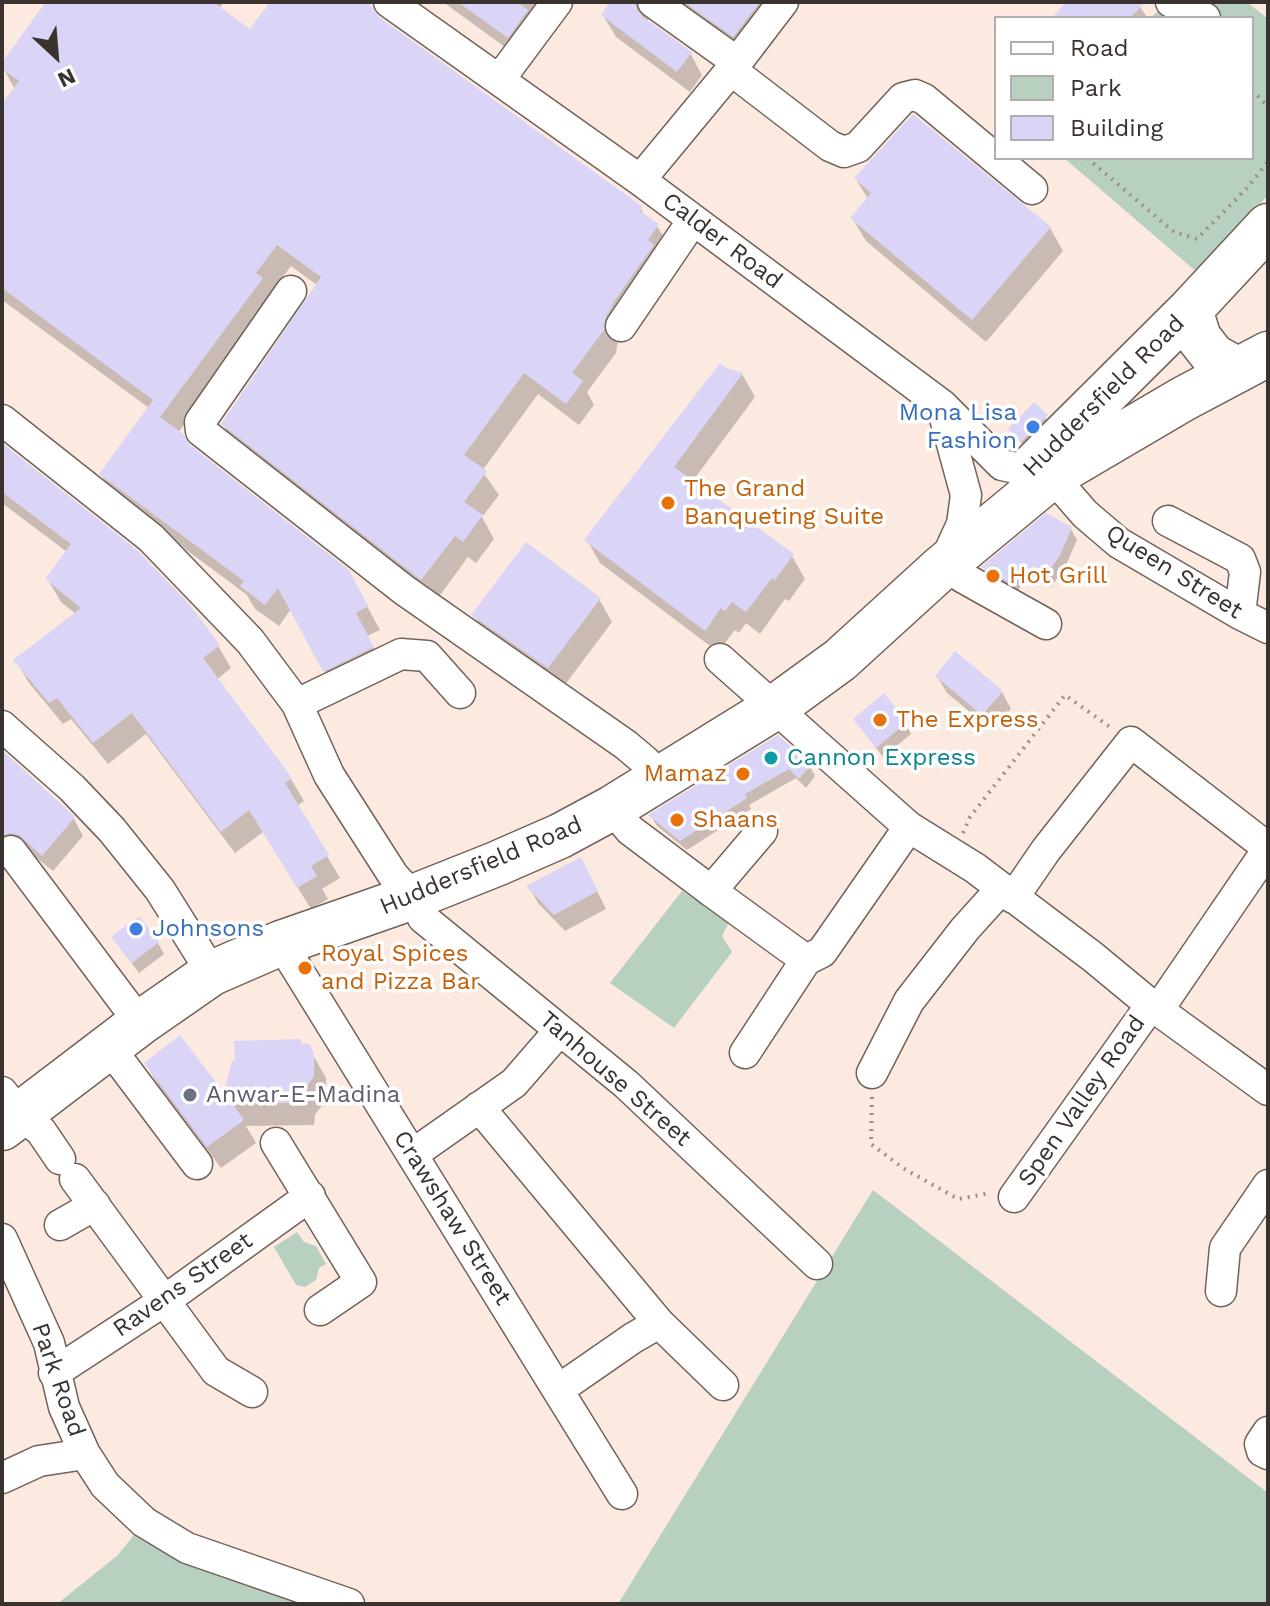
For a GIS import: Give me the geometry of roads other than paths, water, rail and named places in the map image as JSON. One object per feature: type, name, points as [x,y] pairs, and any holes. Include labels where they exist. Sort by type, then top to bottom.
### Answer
[{"type":"highway","name":"Huddersfield Road","points":[[8,1111],[212,973],[281,943],[413,897],[560,836],[612,808],[774,708],[840,660],[944,566],[971,533],[1040,473],[1139,360],[1260,242]]},
{"type":"highway","points":[[1190,310],[1199,338],[1213,356],[1253,362]]},
{"type":"highway","points":[[1139,360],[1146,377],[1159,391],[1183,399]]},
{"type":"highway","name":"Huddersfield Road","points":[[1040,473],[1253,362]]},
{"type":"street","name":"Calder Road","points":[[389,2],[640,180],[942,405],[1002,465],[1040,473]]},
{"type":"street","points":[[499,80],[557,2]]},
{"type":"street","points":[[653,2],[830,146],[844,152],[858,147],[903,98],[915,95],[924,99],[994,157]]},
{"type":"street","points":[[640,180],[783,2]]},
{"type":"street","points":[[1171,2],[1201,16]]},
{"type":"street","points":[[997,160],[1032,189]]},
{"type":"street","points":[[621,326],[693,220]]},
{"type":"street","points":[[291,291],[200,422],[201,431],[404,590],[626,745],[660,778]]},
{"type":"street","points":[[942,405],[967,502],[962,524],[944,566],[1046,624]]},
{"type":"street","name":"Tanhouse Street","points":[[2,420],[151,538],[250,641],[297,704],[329,775],[393,875],[413,897],[423,918],[626,1084],[817,1264]]},
{"type":"street","name":"Queen Street","points":[[1040,473],[1119,543],[1268,628]]},
{"type":"street","points":[[1168,521],[1240,559],[1245,572],[1240,614]]},
{"type":"street","points":[[297,704],[401,654],[427,656],[460,693]]},
{"type":"street","name":"Spen Valley Road","points":[[720,659],[909,827],[1007,893],[1093,957],[1154,1008],[1268,1090]]},
{"type":"street","points":[[2,726],[72,788],[112,830],[160,890],[212,973]]},
{"type":"street","points":[[872,1073],[909,1001],[965,929],[1007,893],[1046,850],[1131,742],[1268,848],[1154,1008]]},
{"type":"street","points":[[612,808],[630,830],[806,960]]},
{"type":"street","points":[[745,1053],[806,960],[822,952],[909,827]]},
{"type":"street","points":[[711,891],[762,831]]},
{"type":"street","points":[[11,851],[124,1035],[197,1164]]},
{"type":"street","name":"Crawshaw Street","points":[[281,943],[622,1494]]},
{"type":"street","name":"Spen Valley Road","points":[[1018,1192],[1154,1008]]},
{"type":"street","points":[[413,1154],[514,1083],[560,1030]]},
{"type":"street","points":[[479,1107],[659,1323],[723,1385]]},
{"type":"street","points":[[8,1111],[41,1131],[216,1371],[252,1392]]},
{"type":"street","points":[[276,1143],[361,1282],[320,1310]]},
{"type":"street","points":[[1221,1291],[1225,1248],[1268,1185]]},
{"type":"street","name":"Ravens Street","points":[[54,1373],[164,1301],[310,1196]]},
{"type":"street","points":[[60,1225],[95,1205]]},
{"type":"street","name":"Park Road","points":[[2,1239],[49,1343],[64,1407],[85,1454],[105,1485],[144,1522],[187,1548],[349,1604]]},
{"type":"street","points":[[558,1390],[659,1323]]},
{"type":"street","points":[[2,1478],[39,1461],[85,1454]]},
{"type":"place","name":"Mona Lisa Fashion","points":[[1033,427]]},
{"type":"place","name":"The Grand Banqueting Suite","points":[[668,503]]},
{"type":"place","name":"Hot Grill","points":[[993,576]]},
{"type":"place","name":"The Express","points":[[880,720]]},
{"type":"place","name":"Cannon Express","points":[[771,758]]},
{"type":"place","name":"Mamaz","points":[[743,774]]},
{"type":"place","name":"Shaans","points":[[677,820]]},
{"type":"place","name":"Johnsons","points":[[136,929]]},
{"type":"place","name":"Royal Spices and Pizza Bar","points":[[305,968]]},
{"type":"place","name":"Anwar-E-Madina","points":[[190,1095]]}]
